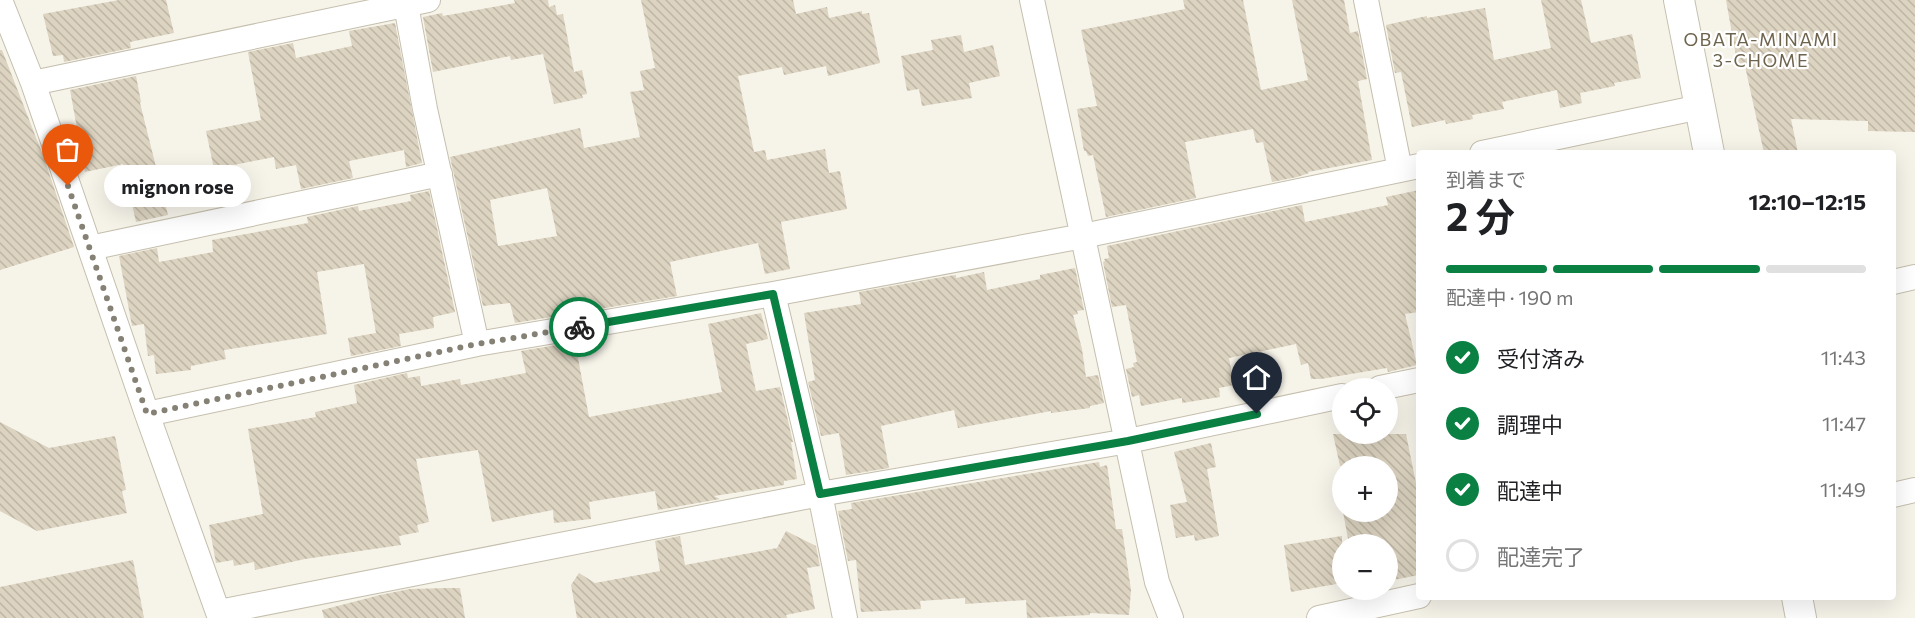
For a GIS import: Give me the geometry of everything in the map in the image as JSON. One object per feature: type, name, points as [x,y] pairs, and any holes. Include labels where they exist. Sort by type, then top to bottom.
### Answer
[{"type":"street","points":[[0,0],[33,82],[147,414],[220,615],[820,494],[1128,441],[1332,398]]},
{"type":"street","points":[[1032,0],[1157,582],[1171,618]]},
{"type":"street","points":[[147,414],[477,344],[773,294],[1083,236],[1410,168],[1366,0]]},
{"type":"street","points":[[1679,0],[1708,150]]},
{"type":"street","points":[[33,82],[417,2],[425,109],[477,344]]},
{"type":"street","points":[[1496,150],[1700,107]]},
{"type":"street","points":[[90,248],[440,174]]},
{"type":"street","points":[[1896,281],[1915,277]]},
{"type":"street","points":[[773,294],[820,494],[845,618]]},
{"type":"street","points":[[1398,385],[1416,382]]},
{"type":"street","points":[[1896,494],[1915,490]]},
{"type":"street","points":[[1319,618],[1416,597]]},
{"type":"street","points":[[1798,600],[1801,618]]},
{"type":"building","points":[[119,0],[166,0],[174,33],[130,42],[131,48],[64,62],[63,55],[53,56],[43,14]]},
{"type":"building","points":[[514,0],[548,0],[549,7],[555,5],[557,15],[563,14],[574,72],[582,70],[587,94],[582,95],[583,98],[554,104],[543,54],[511,60],[510,56],[433,72],[423,17],[442,13],[443,16],[515,3]]},
{"type":"building","points":[[641,0],[793,0],[796,14],[827,7],[829,18],[862,11],[862,14],[869,13],[880,63],[828,76],[826,66],[784,75],[782,67],[738,76],[754,152],[765,150],[767,160],[825,149],[829,173],[840,171],[847,209],[781,222],[790,269],[765,274],[758,243],[670,262],[677,296],[515,323],[510,303],[483,306],[450,157],[580,128],[584,148],[640,137],[630,92],[644,90],[640,71],[655,68]],"holes":[[[547,188],[557,236],[498,246],[490,200]]]},
{"type":"building","points":[[1183,0],[1243,0],[1261,90],[1308,80],[1292,0],[1344,0],[1350,33],[1358,31],[1367,79],[1358,81],[1372,160],[1308,172],[1297,177],[1272,182],[1263,142],[1256,143],[1253,129],[1185,142],[1196,198],[1106,217],[1093,155],[1088,156],[1084,151],[1077,109],[1097,106],[1081,30],[1185,9]]},
{"type":"building","points":[[1541,0],[1581,0],[1591,43],[1632,34],[1641,78],[1580,93],[1582,103],[1560,108],[1557,90],[1502,102],[1504,109],[1472,115],[1473,119],[1446,124],[1445,120],[1412,127],[1401,72],[1395,73],[1386,25],[1427,16],[1427,18],[1485,8],[1494,60],[1551,48]]},
{"type":"building","points":[[1726,0],[1915,0],[1915,132],[1868,131],[1868,121],[1791,119],[1797,150],[1763,150],[1745,66],[1738,67]]},
{"type":"building","points":[[395,23],[422,163],[406,167],[404,150],[349,161],[353,178],[301,189],[296,165],[276,169],[274,157],[214,169],[206,131],[261,120],[248,52],[293,43],[296,58],[352,46],[349,31]]},
{"type":"building","points":[[961,35],[964,52],[993,45],[1000,76],[969,83],[972,98],[922,106],[919,89],[907,91],[901,56],[933,50],[931,40]]},
{"type":"building","points":[[0,50],[2,50],[44,158],[74,247],[0,270]]},
{"type":"building","points":[[136,76],[140,103],[168,215],[136,222],[123,164],[85,172],[70,90]]},
{"type":"building","points":[[429,191],[455,312],[433,317],[434,328],[399,334],[401,346],[351,356],[348,338],[376,333],[364,264],[317,272],[327,334],[224,350],[226,359],[191,366],[191,370],[156,374],[154,355],[148,356],[144,324],[132,326],[119,256],[157,248],[159,262],[213,252],[212,240],[308,223],[307,217],[358,206],[359,211],[411,201],[410,195]]},
{"type":"building","points":[[1416,191],[1416,312],[1405,314],[1416,365],[1388,372],[1387,368],[1311,379],[1308,363],[1301,365],[1296,344],[1229,358],[1234,385],[1219,388],[1220,397],[1182,403],[1182,398],[1141,406],[1139,395],[1132,397],[1126,369],[1134,367],[1133,363],[1137,362],[1126,305],[1112,307],[1103,262],[1104,259],[1109,258],[1107,246],[1302,205],[1305,222],[1388,205],[1386,197]]},
{"type":"building","points":[[1075,268],[1084,310],[1077,311],[1078,314],[1073,315],[1082,349],[1086,377],[1098,375],[1104,403],[1090,406],[1090,408],[1051,413],[1051,411],[958,428],[954,410],[881,426],[889,468],[846,475],[839,433],[821,436],[808,382],[815,380],[804,313],[861,304],[859,292],[948,276],[956,275],[956,278],[984,272],[987,290],[1040,279],[1040,275]]},
{"type":"building","points":[[761,313],[768,339],[746,344],[756,391],[780,387],[793,442],[791,442],[797,479],[784,481],[784,485],[714,496],[720,499],[658,510],[655,491],[589,502],[591,519],[554,523],[553,510],[492,522],[478,450],[416,459],[429,522],[417,525],[419,532],[399,536],[401,545],[305,559],[255,570],[254,562],[234,566],[233,560],[216,563],[209,525],[263,514],[248,429],[316,417],[315,412],[357,403],[354,385],[407,373],[408,378],[420,376],[421,386],[460,379],[461,385],[526,373],[521,351],[575,342],[589,417],[722,392],[708,324]]},
{"type":"building","points":[[0,422],[49,448],[115,436],[126,490],[122,491],[127,513],[37,531],[0,511]]},
{"type":"building","points":[[1398,434],[1406,434],[1416,483],[1416,576],[1398,579],[1398,534],[1347,534],[1345,522],[1398,522],[1398,456],[1338,456],[1335,444],[1398,444]]},
{"type":"building","points":[[1211,443],[1216,467],[1207,469],[1219,536],[1195,541],[1194,535],[1176,538],[1170,505],[1187,502],[1174,452]]},
{"type":"building","points":[[1099,462],[1100,467],[1107,465],[1116,529],[1122,529],[1131,590],[1129,615],[1090,613],[1090,615],[1027,618],[1026,600],[965,604],[965,598],[920,601],[921,609],[861,612],[856,560],[848,561],[838,511],[852,509],[851,503]]},
{"type":"building","points":[[786,531],[816,546],[820,566],[807,568],[815,609],[786,615],[787,618],[577,618],[571,585],[579,573],[595,583],[660,571],[655,541],[680,536],[685,565],[777,548]]},
{"type":"building","points":[[1332,538],[1332,585],[1291,592],[1284,545]]},
{"type":"building","points":[[133,560],[144,618],[0,618],[0,587]]},
{"type":"building","points":[[460,588],[465,618],[324,618],[322,610],[410,589]]},
{"type":"way so far","points":[[68,186],[147,414],[477,344],[579,327]]},
{"type":"place","name":"mignon rose","points":[[68,186]]},
{"type":"district","name":"OBATA-MINAMI 3-CHOME","points":[[1761,50]]},
{"type":"route","points":[[579,327],[773,294],[820,494],[1128,441],[1257,414]]}]
